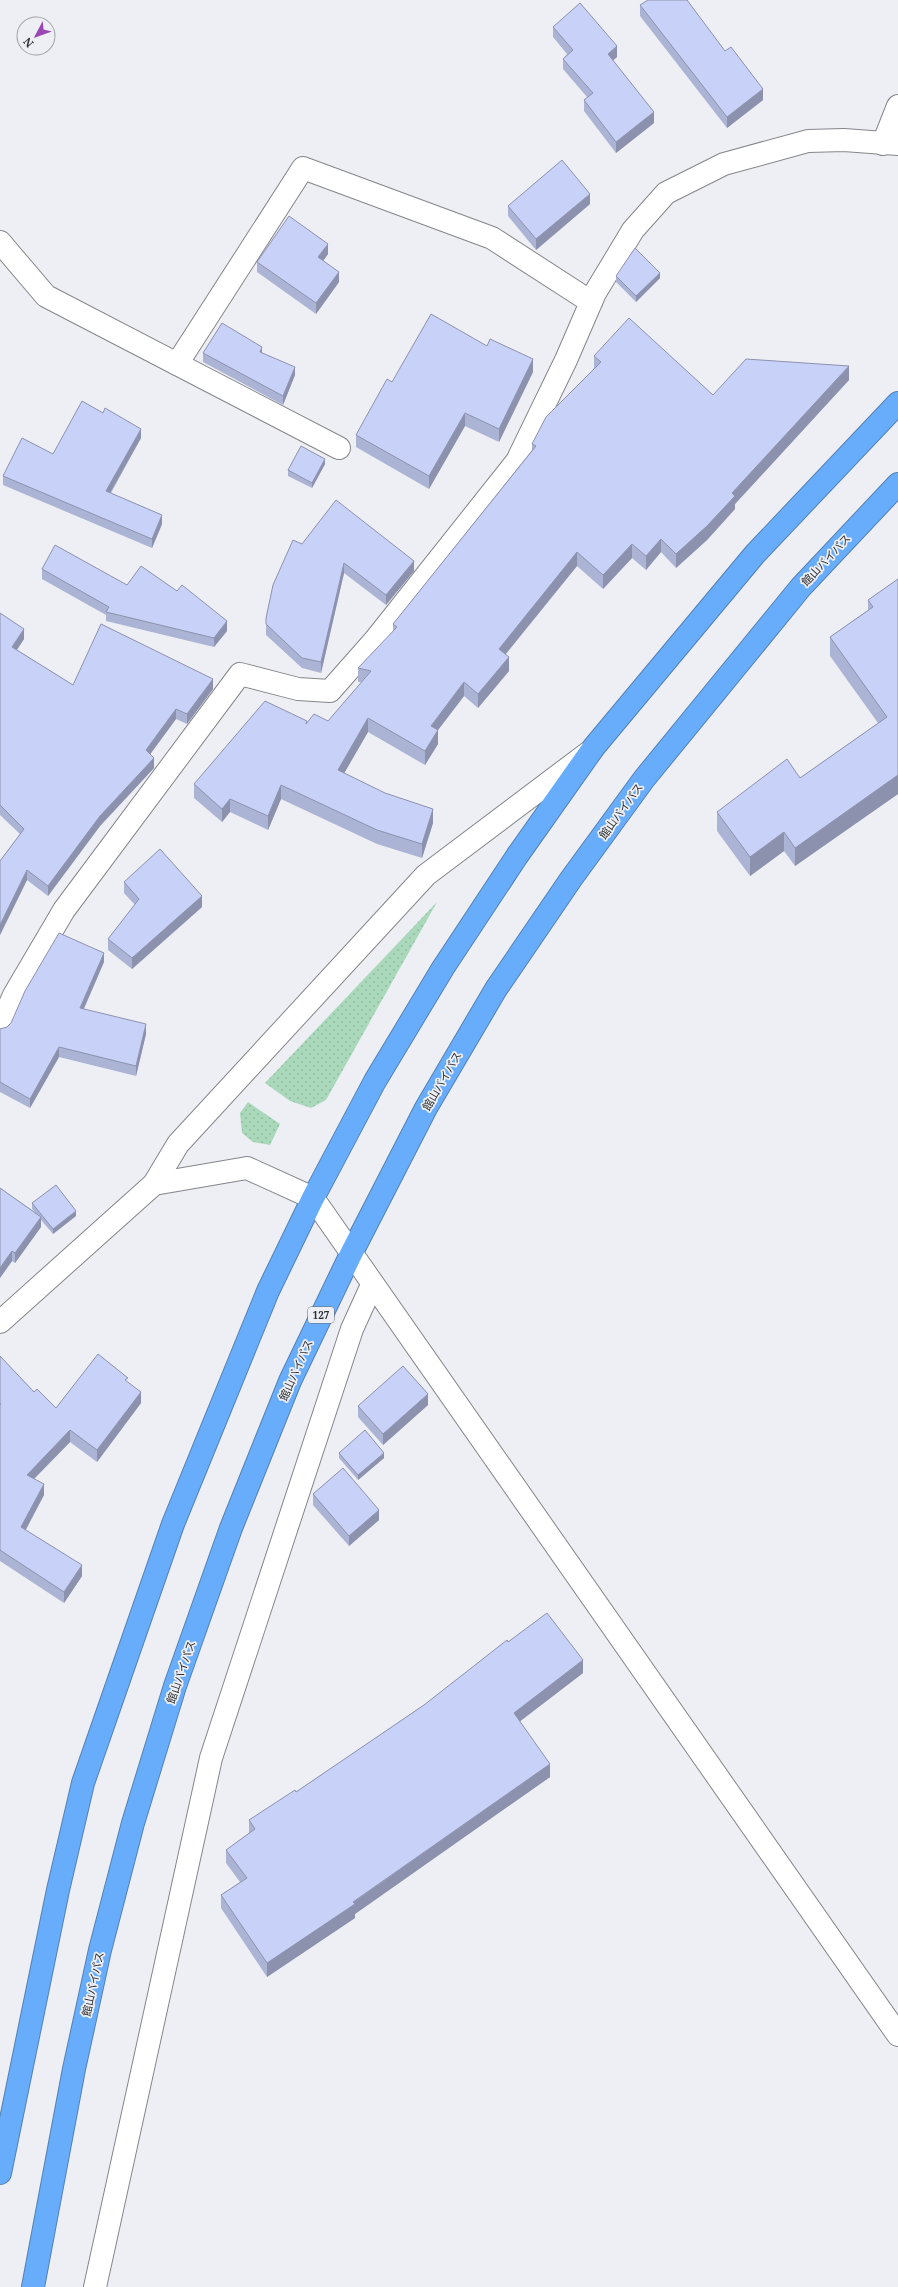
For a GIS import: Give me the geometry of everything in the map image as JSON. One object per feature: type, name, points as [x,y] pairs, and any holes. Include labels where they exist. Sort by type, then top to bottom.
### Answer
[{"type":"highway","points":[[0,2173],[56,1898],[84,1783],[173,1524],[268,1290],[313,1198],[375,1081],[443,968],[517,856],[594,748],[755,554],[898,404]]},
{"type":"highway","name":"館山バイパス","points":[[32,2287],[74,2069],[100,1950],[133,1823],[175,1686],[231,1528],[290,1381],[350,1254],[426,1108],[496,989],[571,879],[644,779],[796,593],[898,484]]},
{"type":"street","points":[[0,1027],[14,996],[64,910],[240,674],[298,689],[330,691],[375,640],[517,461],[566,360],[590,302],[633,230],[666,193],[724,164],[808,141],[844,140],[890,144],[898,106]]},
{"type":"street","points":[[177,364],[303,168],[492,238],[590,302]]},
{"type":"street","points":[[0,242],[46,296],[339,448]]},
{"type":"street","points":[[0,1322],[154,1184],[178,1144],[426,875],[594,748]]},
{"type":"street","points":[[154,1184],[247,1168],[313,1198],[350,1254],[898,2035]]},
{"type":"street","points":[[95,2287],[211,1758],[352,1329],[372,1285]]},
{"type":"green space","points":[[437,902],[326,1100],[311,1108],[290,1101],[265,1083]]},
{"type":"green space","points":[[248,1102],[280,1124],[270,1145],[253,1142],[242,1133],[240,1113]]},
{"type":"building","points":[[648,0],[687,0],[725,51],[731,47],[763,89],[727,117],[640,5]]},
{"type":"building","points":[[580,3],[617,46],[608,54],[654,112],[616,142],[584,100],[593,93],[563,59],[573,50],[553,27]]},
{"type":"building","points":[[562,160],[590,194],[536,239],[508,206]]},
{"type":"building","points":[[289,216],[328,244],[318,257],[339,272],[316,303],[257,262]]},
{"type":"building","points":[[635,248],[660,273],[636,296],[616,276]]},
{"type":"building","points":[[431,314],[487,346],[490,339],[533,359],[499,429],[465,413],[429,476],[356,435],[387,379],[392,382]]},
{"type":"building","points":[[629,318],[713,395],[746,359],[849,366],[732,493],[735,496],[707,526],[676,554],[661,539],[646,556],[632,544],[603,575],[577,552],[499,649],[509,657],[478,694],[464,682],[431,726],[438,730],[425,751],[368,718],[338,770],[385,793],[433,809],[422,844],[377,830],[281,785],[268,816],[230,799],[222,809],[194,784],[265,701],[307,721],[306,724],[314,714],[328,721],[371,671],[358,668],[397,627],[393,624],[536,446],[532,444],[546,417],[601,362],[594,356]]},
{"type":"building","points":[[222,323],[262,347],[260,352],[295,367],[283,396],[203,353]]},
{"type":"building","points":[[82,401],[103,413],[105,408],[141,429],[106,491],[162,515],[152,539],[3,476],[22,438],[53,454]]},
{"type":"building","points":[[301,446],[325,459],[312,483],[288,470]]},
{"type":"building","points":[[336,500],[414,561],[386,595],[344,563],[321,662],[302,658],[266,624],[266,618],[273,585],[293,540],[302,544]]},
{"type":"building","points":[[55,545],[127,585],[141,566],[177,591],[182,585],[227,621],[214,638],[106,612],[109,607],[42,569]]},
{"type":"building","points":[[898,579],[898,775],[795,848],[784,832],[750,857],[717,812],[787,759],[800,778],[887,717],[830,637],[873,607],[868,600]]},
{"type":"building","points":[[0,613],[24,629],[12,647],[73,685],[101,624],[213,679],[187,714],[176,709],[146,750],[154,758],[100,816],[48,886],[27,870],[0,925],[0,861],[24,829],[0,805]]},
{"type":"building","points":[[160,849],[202,896],[132,958],[108,939],[139,899],[124,882]]},
{"type":"building","points":[[59,933],[104,953],[80,1008],[146,1024],[136,1066],[59,1047],[30,1099],[0,1082],[0,1029],[7,1027],[11,1023],[25,991]]},
{"type":"building","points":[[56,1185],[76,1211],[53,1229],[32,1203]]},
{"type":"building","points":[[0,1188],[41,1217],[15,1253],[12,1251],[0,1268]]},
{"type":"building","points":[[98,1354],[128,1378],[125,1380],[141,1392],[97,1450],[70,1430],[27,1475],[44,1484],[21,1527],[82,1565],[64,1592],[0,1550],[0,1356],[34,1392],[37,1389],[56,1408]]},
{"type":"building","points":[[403,1366],[428,1394],[383,1434],[358,1406]]},
{"type":"building","points":[[365,1430],[384,1453],[358,1475],[339,1453]]},
{"type":"building","points":[[343,1468],[379,1510],[349,1536],[313,1494]]},
{"type":"building","points":[[547,1613],[583,1660],[514,1713],[550,1764],[353,1902],[355,1904],[267,1963],[221,1895],[247,1878],[226,1850],[255,1829],[249,1820],[295,1790],[296,1792],[424,1705],[507,1640],[508,1642]]}]
